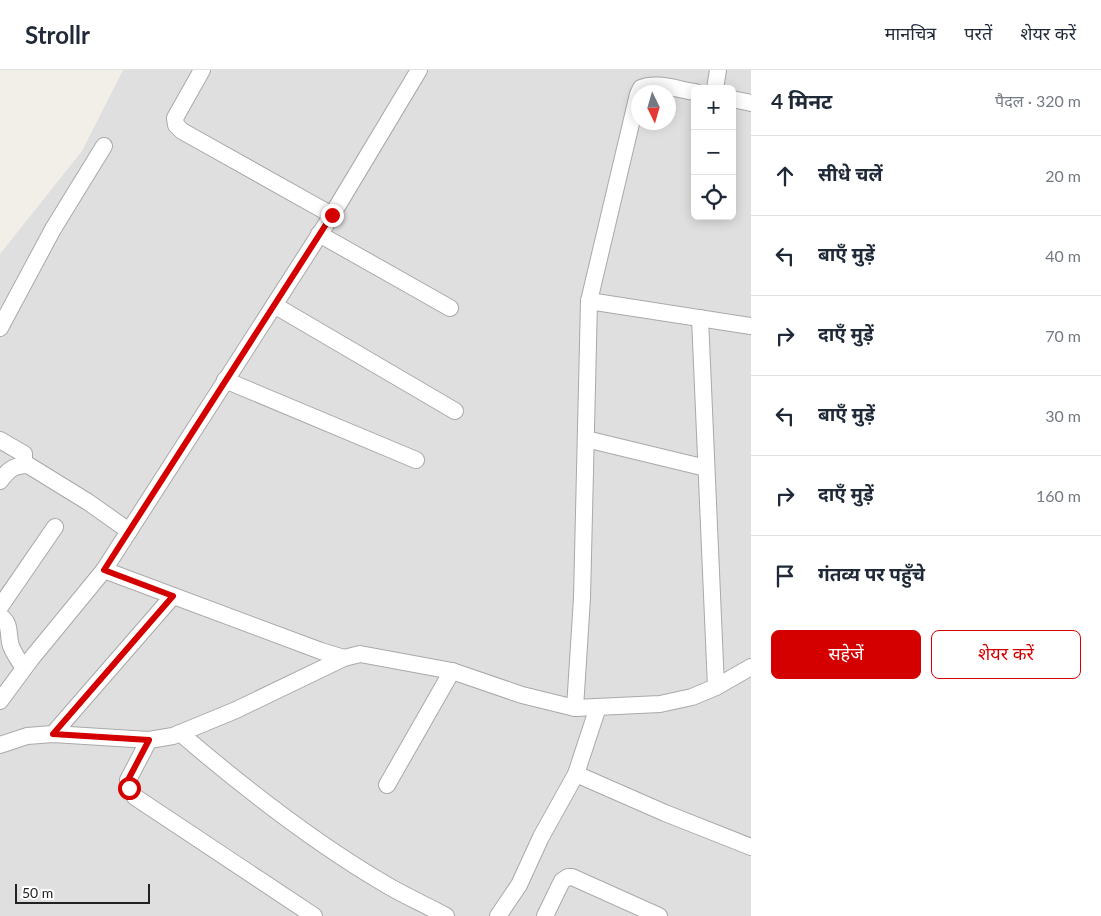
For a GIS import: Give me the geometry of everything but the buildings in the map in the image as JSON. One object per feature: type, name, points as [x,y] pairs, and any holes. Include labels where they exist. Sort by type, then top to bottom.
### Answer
[{"type":"street","points":[[202,70],[175,118],[176,125],[182,131],[332,215]]},
{"type":"street","points":[[0,701],[24,668],[104,570],[332,215],[419,70]]},
{"type":"street","points":[[716,85],[718,70]]},
{"type":"street","points":[[676,89],[691,91]]},
{"type":"street","points":[[736,100],[751,103]]},
{"type":"street","points":[[575,708],[582,598],[589,301],[631,126]]},
{"type":"street","points":[[0,328],[53,229],[104,146]]},
{"type":"street","points":[[319,234],[450,308]]},
{"type":"street","points":[[589,301],[751,326]]},
{"type":"street","points":[[274,306],[455,411]]},
{"type":"street","points":[[700,318],[716,687]]},
{"type":"street","points":[[225,380],[416,460]]},
{"type":"street","points":[[586,439],[706,468]]},
{"type":"street","points":[[0,440],[24,454],[24,465]]},
{"type":"street","points":[[0,481],[9,469],[19,465],[28,465],[129,531]]},
{"type":"street","points":[[0,606],[55,528]]},
{"type":"street","points":[[104,570],[344,658]]},
{"type":"street","points":[[53,734],[173,596]]},
{"type":"street","points":[[0,616],[6,619],[14,654],[24,668]]},
{"type":"street","points":[[0,745],[27,736],[53,734],[149,740],[162,738],[180,733],[236,710],[344,658],[360,654],[452,671],[522,695],[575,708],[660,704],[692,696],[716,687],[751,668]]},
{"type":"street","points":[[387,785],[452,671]]},
{"type":"street","points":[[498,916],[519,884],[540,837],[576,774],[598,707]]},
{"type":"street","points":[[180,733],[224,770],[334,852],[385,884],[446,916]]},
{"type":"street","points":[[149,740],[128,780],[129,788],[135,797],[314,916]]},
{"type":"street","points":[[576,774],[665,813],[751,847]]},
{"type":"street","points":[[546,916],[562,881],[572,877],[659,916]]},
{"type":"shaded area","points":[[123,70],[751,70],[751,916],[0,916],[0,254],[82,151]]},
{"type":"route","points":[[129,788],[128,780],[149,740],[53,734],[173,596],[104,570],[332,215]]}]
